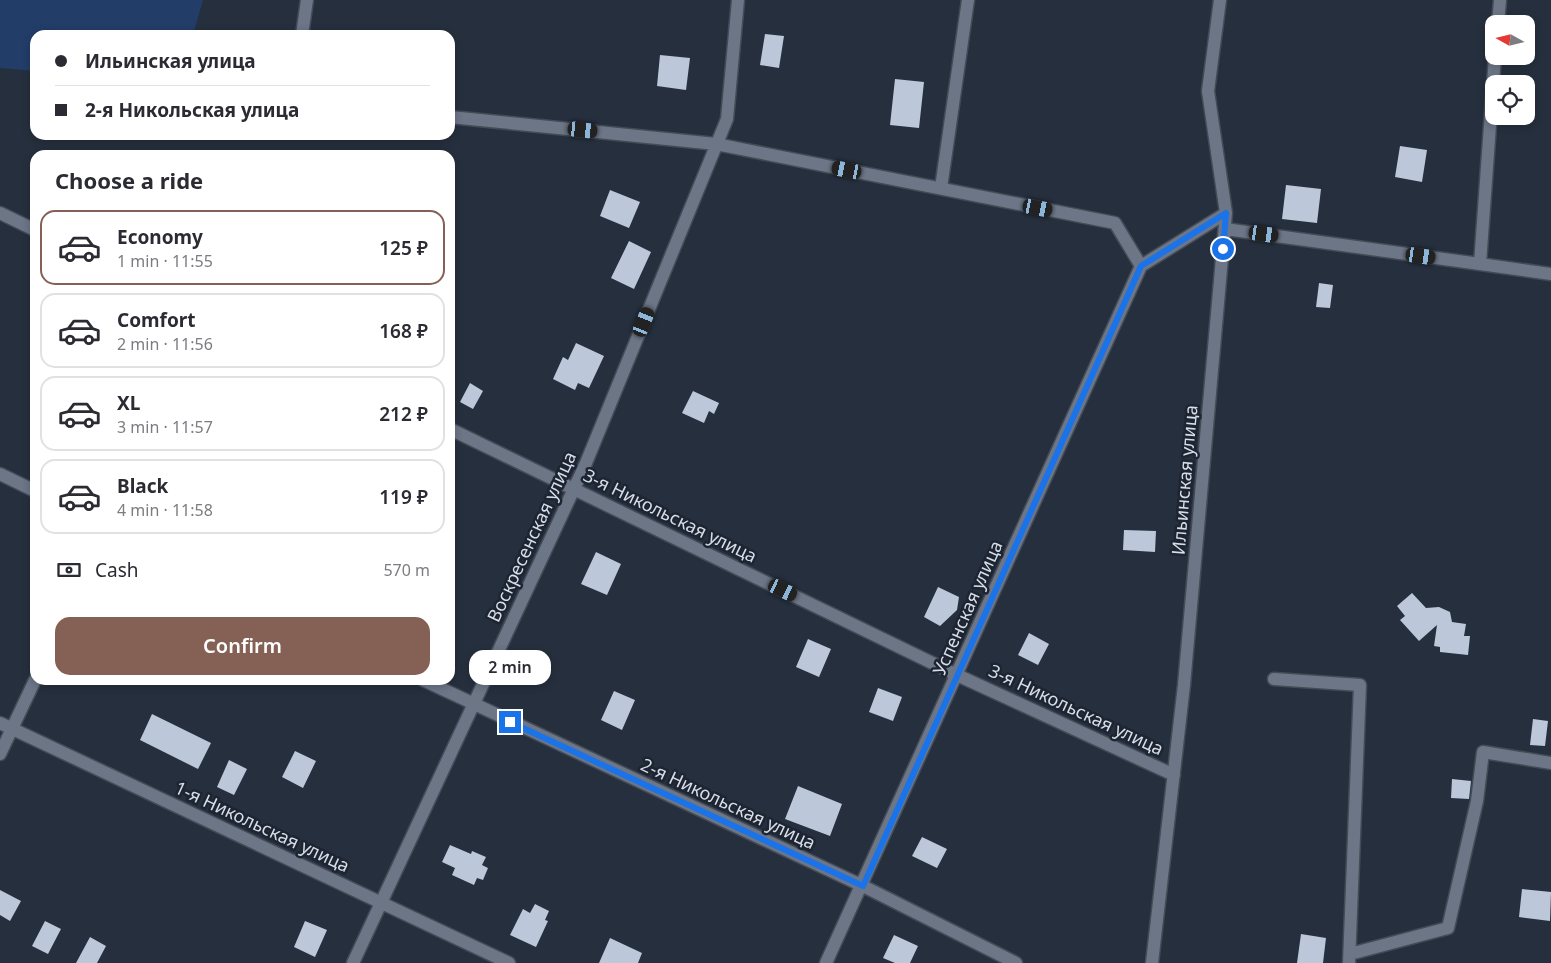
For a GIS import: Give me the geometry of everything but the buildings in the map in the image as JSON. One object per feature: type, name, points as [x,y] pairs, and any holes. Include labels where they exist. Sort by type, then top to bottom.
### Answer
[{"type":"street","points":[[303,30],[307,0]]},
{"type":"street","name":"Воскресенская улица","points":[[353,963],[575,488],[727,119],[738,0]]},
{"type":"street","points":[[941,188],[968,0]]},
{"type":"street","name":"Ильинская улица","points":[[1152,963],[1184,685],[1225,229],[1226,213],[1208,90],[1220,0]]},
{"type":"street","points":[[1499,15],[1500,0]]},
{"type":"street","points":[[1480,264],[1494,65]]},
{"type":"street","points":[[455,117],[716,144],[1115,223],[1141,266],[1226,213]]},
{"type":"street","points":[[0,213],[30,228]]},
{"type":"street","points":[[1225,229],[1551,274]]},
{"type":"street","name":"Успенская улица","points":[[826,963],[863,886],[1141,266]]},
{"type":"street","name":"3-я Никольская улица","points":[[455,431],[957,675],[1174,775]]},
{"type":"street","points":[[0,474],[30,489]]},
{"type":"street","points":[[1274,679],[1360,685],[1350,959],[1448,928],[1477,801],[1483,752],[1551,763]]},
{"type":"street","points":[[0,754],[6,726],[32,685]]},
{"type":"street","name":"2-я Никольская улица","points":[[433,685],[863,886],[1016,963]]},
{"type":"street","name":"1-я Никольская улица","points":[[6,726],[509,963]]},
{"type":"shaded area","points":[[0,0],[203,0],[194,30],[30,30],[30,71],[0,68]]},
{"type":"route","points":[[510,722],[863,886],[1141,266],[1226,213],[1223,249]]}]
